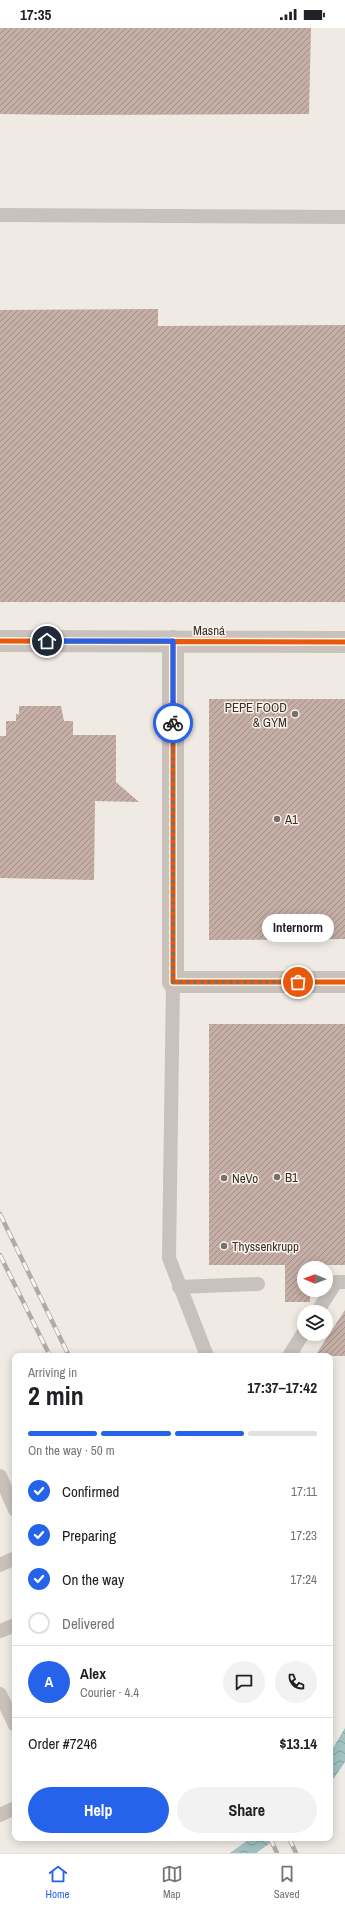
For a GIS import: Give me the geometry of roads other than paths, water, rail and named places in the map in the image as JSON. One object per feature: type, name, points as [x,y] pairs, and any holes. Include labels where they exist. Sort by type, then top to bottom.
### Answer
[{"type":"street","name":"Masná","points":[[0,641],[345,642]]},
{"type":"street","points":[[173,641],[173,982],[345,982]]},
{"type":"lane","points":[[0,215],[345,217]]},
{"type":"lane","points":[[173,982],[169,1258],[206,1353]]},
{"type":"lane","points":[[321,1305],[336,1282],[345,1282]]},
{"type":"lane","points":[[179,1287],[258,1284]]},
{"type":"lane","points":[[291,1353],[298,1341]]},
{"type":"lane","points":[[0,1476],[12,1503]]},
{"type":"lane","points":[[0,1564],[12,1559]]},
{"type":"lane","points":[[0,1631],[12,1625]]},
{"type":"lane","points":[[0,1694],[12,1719]]},
{"type":"lane","points":[[0,1815],[12,1809]]},
{"type":"water","points":[[345,1728],[345,1762],[333,1780],[333,1748]]},
{"type":"water","points":[[247,1841],[273,1841],[256,1853],[230,1853]]},
{"type":"railway","points":[[0,1214],[68,1353]]},
{"type":"railway","points":[[0,1255],[49,1353]]},
{"type":"railway","points":[[271,1841],[277,1853]]},
{"type":"railway","points":[[290,1841],[296,1853]]},
{"type":"place","name":"PEPE FOOD & GYM","points":[[295,714]]},
{"type":"place","name":"A1","points":[[277,819]]},
{"type":"place","name":"Internorm","points":[[298,982]]},
{"type":"place","name":"B1","points":[[277,1177]]},
{"type":"place","name":"NeVo","points":[[224,1178]]},
{"type":"place","name":"Thyssenkrupp","points":[[224,1246]]}]
